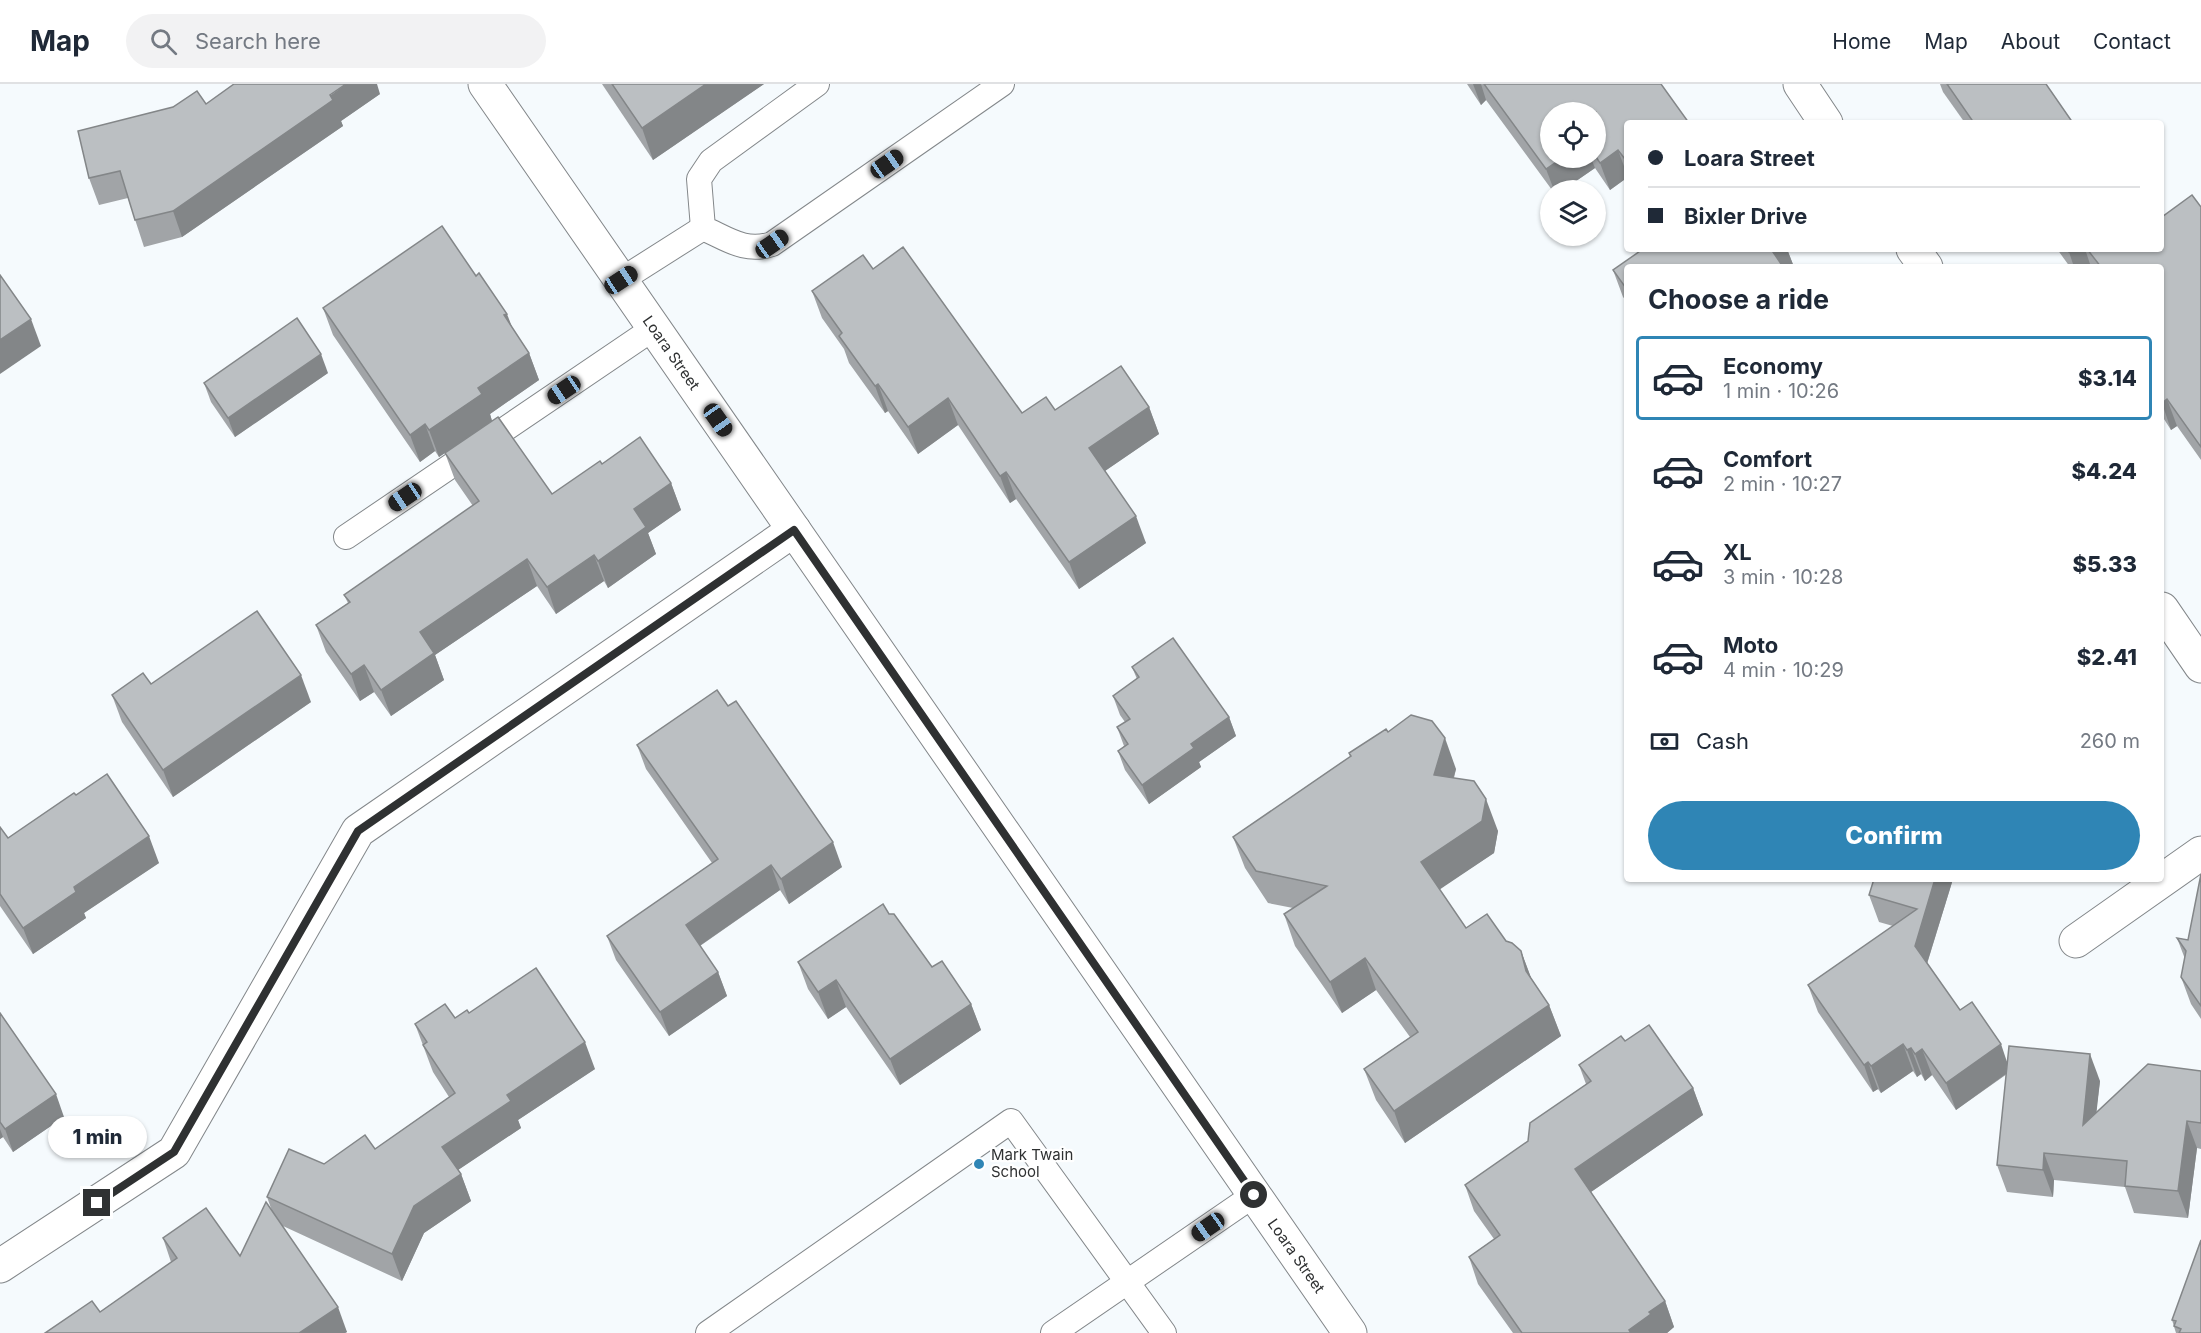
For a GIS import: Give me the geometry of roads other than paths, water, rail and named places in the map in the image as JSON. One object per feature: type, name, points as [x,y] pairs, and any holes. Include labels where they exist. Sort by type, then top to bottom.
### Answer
[{"type":"street","name":"Loara Street","points":[[485,84],[1350,1333]]},
{"type":"street","points":[[1800,84],[1824,120]]},
{"type":"street","points":[[0,1266],[174,1152],[358,831],[794,530]]},
{"type":"street","points":[[2164,612],[2201,666]]},
{"type":"street","points":[[2164,879],[2201,853]]},
{"type":"street","points":[[2076,941],[2160,882]]},
{"type":"lane","points":[[703,228],[699,178],[711,160],[817,84]]},
{"type":"lane","points":[[703,228],[743,246],[759,248],[772,244],[1002,84]]},
{"type":"lane","points":[[621,280],[703,228]]},
{"type":"lane","points":[[346,537],[654,328]]},
{"type":"lane","points":[[708,1333],[1011,1121],[1164,1333]]},
{"type":"lane","points":[[1053,1333],[1254,1195]]},
{"type":"place","name":"Mark Twain School","points":[[979,1164]]}]
